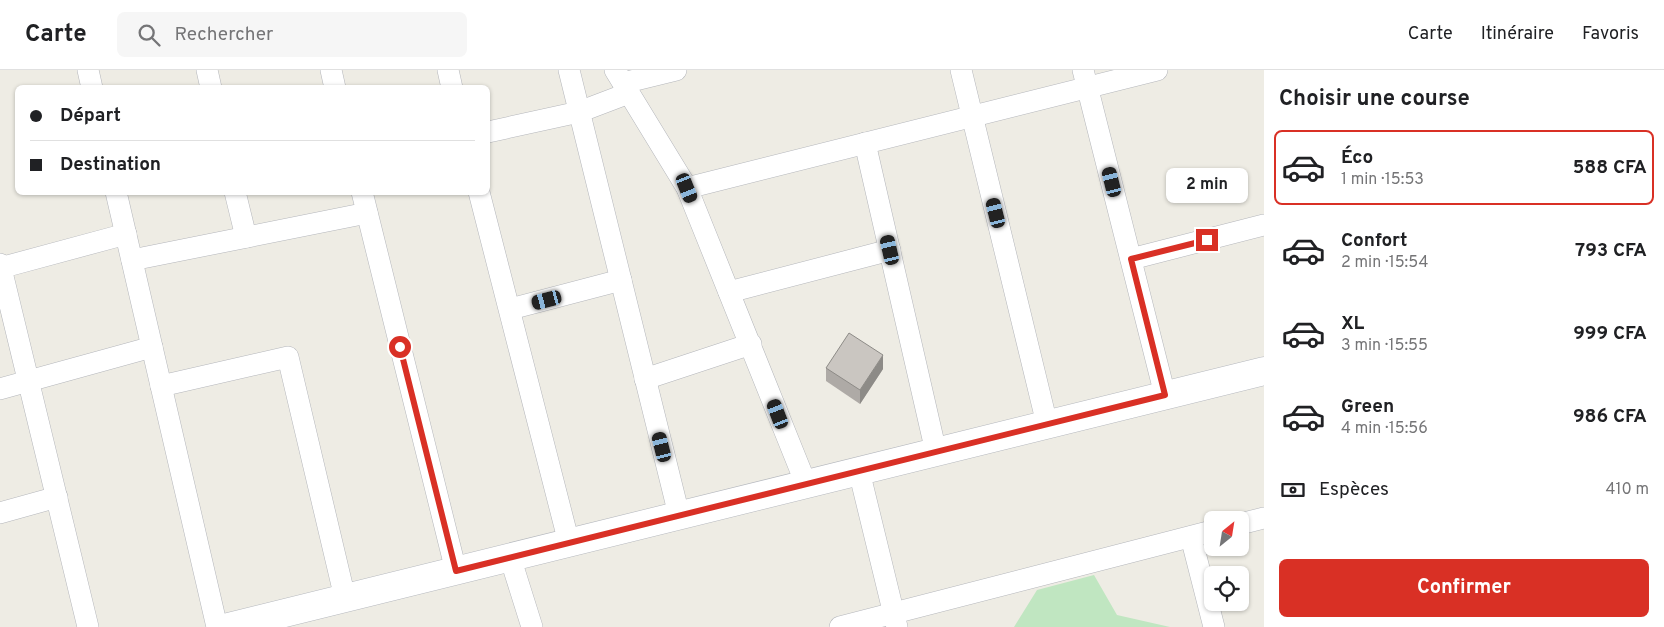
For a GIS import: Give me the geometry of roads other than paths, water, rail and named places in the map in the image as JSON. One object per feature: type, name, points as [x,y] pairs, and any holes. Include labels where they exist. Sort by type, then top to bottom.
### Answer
[{"type":"street","points":[[88,70],[91,85]]},
{"type":"street","points":[[207,70],[210,85]]},
{"type":"street","points":[[331,70],[334,85]]},
{"type":"street","points":[[448,70],[451,85]]},
{"type":"street","points":[[569,70],[679,516]]},
{"type":"street","points":[[490,132],[579,112],[622,82],[676,70]]},
{"type":"street","points":[[961,70],[1047,424]]},
{"type":"street","points":[[687,188],[972,116],[1085,79],[1157,70]]},
{"type":"street","points":[[1085,79],[1165,395]]},
{"type":"street","points":[[622,82],[687,188],[806,484]]},
{"type":"street","points":[[865,143],[936,452]]},
{"type":"street","points":[[117,195],[217,627]]},
{"type":"street","points":[[237,195],[246,237]]},
{"type":"street","points":[[481,195],[569,543]]},
{"type":"street","points":[[132,260],[246,237],[364,203],[456,571]]},
{"type":"street","points":[[1131,259],[1264,225]]},
{"type":"street","points":[[88,627],[0,266],[126,234]]},
{"type":"street","points":[[729,292],[890,250]]},
{"type":"street","points":[[510,309],[621,280]]},
{"type":"street","points":[[645,379],[751,344]]},
{"type":"street","points":[[0,389],[152,347]]},
{"type":"street","points":[[161,386],[288,357],[345,598]]},
{"type":"street","points":[[228,627],[1165,395],[1263,377]]},
{"type":"street","points":[[858,471],[895,620]]},
{"type":"street","points":[[0,512],[57,497]]},
{"type":"street","points":[[1249,522],[1264,518]]},
{"type":"street","points":[[840,627],[895,620],[1204,533]]},
{"type":"street","points":[[1191,537],[1214,627]]},
{"type":"street","points":[[510,557],[532,627]]}]
